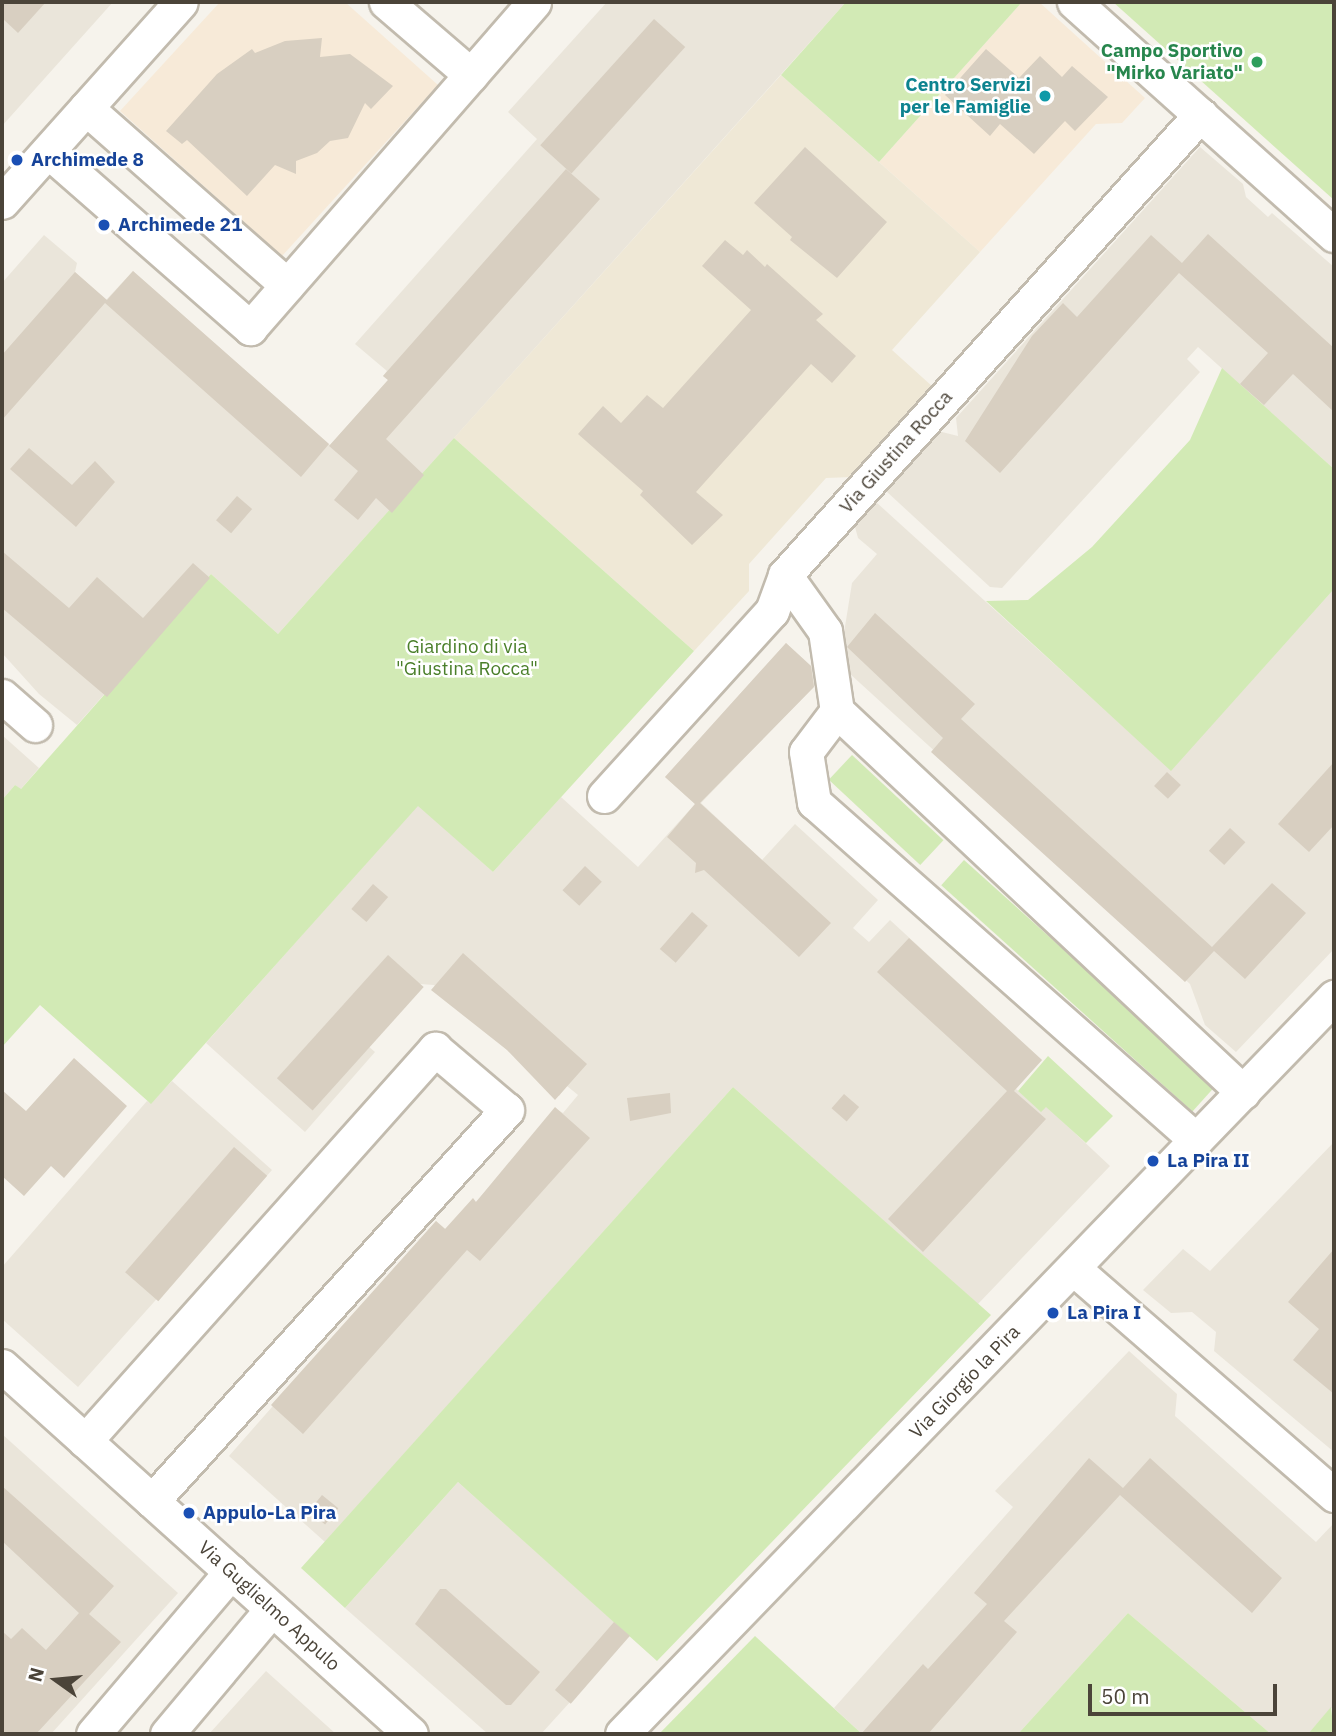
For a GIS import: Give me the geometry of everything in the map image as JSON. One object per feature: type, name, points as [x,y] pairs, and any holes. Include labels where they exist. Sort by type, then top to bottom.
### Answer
[{"type":"street","points":[[2,202],[181,2]]},
{"type":"street","points":[[386,2],[471,75]]},
{"type":"street","points":[[48,151],[250,328],[534,2]]},
{"type":"street","points":[[1074,2],[1334,235]]},
{"type":"street","points":[[86,108],[288,285]]},
{"type":"street","name":"Via Giustina Rocca","points":[[604,796],[772,611],[785,575],[1200,115]]},
{"type":"street","points":[[785,575],[825,631],[837,712],[1242,1092]]},
{"type":"street","points":[[2,696],[35,725]]},
{"type":"street","points":[[837,712],[806,752],[814,802],[1196,1140]]},
{"type":"street","name":"Via Giorgio la Pira","points":[[622,1734],[1334,997]]},
{"type":"street","points":[[85,1441],[435,1049],[507,1110],[152,1502]]},
{"type":"street","points":[[1073,1268],[1334,1495]]},
{"type":"street","name":"Via Guglielmo Appulo","points":[[2,1366],[411,1734]]},
{"type":"street","points":[[93,1734],[231,1572]]},
{"type":"street","points":[[166,1734],[272,1609]]},
{"type":"shaded area","points":[[2,2],[113,2],[2,126]]},
{"type":"shaded area","points":[[220,2],[345,2],[438,85],[282,256],[120,111]]},
{"type":"shaded area","points":[[607,2],[846,2],[278,634],[211,574],[77,725],[39,694],[2,653],[2,283],[44,235],[77,263],[75,272],[106,300],[133,271],[330,445],[388,380],[383,376],[387,371],[355,344],[537,139],[508,112]]},
{"type":"shaded area","points":[[1022,2],[1039,2],[1145,98],[1122,123],[1096,124],[980,252],[879,162]]},
{"type":"shaded area","points":[[781,75],[980,252],[892,350],[933,387],[852,477],[826,478],[749,564],[749,591],[694,651],[454,438]]},
{"type":"shaded area","points":[[1200,147],[1243,184],[1246,197],[1268,217],[1272,213],[1334,267],[1334,469],[1198,347],[1187,359],[1200,372],[1002,588],[990,587],[886,491],[938,431],[958,436],[956,418]]},
{"type":"shaded area","points":[[876,502],[1171,770],[1334,589],[1334,949],[1236,1052],[1205,1025],[1190,984],[849,673],[843,639],[852,583],[877,554],[858,538],[855,527]]},
{"type":"shaded area","points":[[786,643],[823,677],[701,803],[762,860],[795,824],[878,900],[853,928],[869,942],[890,920],[1042,1060],[1016,1089],[1041,1111],[1046,1106],[1110,1166],[978,1304],[733,1087],[325,1542],[229,1456],[436,1221],[449,1232],[558,1110],[563,1113],[578,1095],[567,1086],[559,1096],[434,985],[420,984],[367,1045],[375,1052],[305,1132],[206,1043],[418,805],[493,872],[561,797],[638,867],[695,804],[665,777]]},
{"type":"shaded area","points":[[2,735],[39,768],[20,790],[15,785],[2,800]]},
{"type":"shaded area","points":[[172,1081],[272,1170],[78,1387],[2,1319],[2,1267],[147,1101],[151,1103]]},
{"type":"shaded area","points":[[1334,1142],[1334,1452],[1214,1351],[1216,1332],[1192,1312],[1171,1313],[1143,1290],[1183,1249],[1210,1271]]},
{"type":"shaded area","points":[[1129,1351],[1177,1394],[1175,1416],[1316,1542],[1334,1523],[1334,1710],[1331,1708],[1308,1734],[1271,1734],[1128,1613],[1018,1734],[862,1734],[834,1708],[1013,1507],[995,1491]]},
{"type":"shaded area","points":[[2,1434],[178,1593],[51,1734],[2,1734]]},
{"type":"shaded area","points":[[458,1482],[630,1636],[541,1734],[488,1734],[345,1608]]},
{"type":"shaded area","points":[[266,1671],[336,1734],[209,1734]]},
{"type":"green space","points":[[846,2],[1022,2],[879,162],[781,75]]},
{"type":"green space","name":"Campo Sportivo \"Mirko Variato\"","points":[[1113,2],[1334,2],[1334,200],[1296,166]]},
{"type":"green space","points":[[1222,368],[1334,469],[1334,589],[1171,771],[986,601],[1028,600],[1092,547],[1190,440]]},
{"type":"green space","name":"Giardino di via \"Giustina Rocca\"","points":[[454,438],[694,651],[493,872],[418,806],[151,1104],[40,1005],[2,1047],[2,800],[15,785],[21,789],[211,574],[278,634]]},
{"type":"green space","points":[[852,755],[943,840],[920,865],[829,780]]},
{"type":"green space","points":[[964,860],[1215,1086],[1192,1111],[941,885]]},
{"type":"green space","points":[[1048,1056],[1113,1116],[1086,1143],[1046,1107],[1041,1112],[1018,1091]]},
{"type":"green space","points":[[733,1087],[991,1315],[657,1661],[458,1482],[345,1608],[301,1568]]},
{"type":"green space","points":[[1128,1613],[1271,1734],[1018,1734]]},
{"type":"green space","points":[[755,1636],[862,1734],[659,1734]]},
{"type":"green space","points":[[1331,1707],[1334,1734],[1308,1734]]},
{"type":"building","points":[[2,2],[46,2],[18,33],[2,18]]},
{"type":"building","points":[[654,19],[685,47],[571,173],[540,145]]},
{"type":"building","points":[[322,38],[320,57],[350,54],[393,86],[371,109],[365,103],[348,138],[330,141],[317,153],[296,161],[296,174],[275,165],[247,196],[187,140],[182,144],[166,131],[217,74],[252,49],[255,53],[285,41]]},
{"type":"building","name":"Centro Servizi per le Famiglie","points":[[986,49],[1019,78],[1040,56],[1062,77],[1072,66],[1108,97],[1075,131],[1065,121],[1034,154],[1000,124],[990,136],[945,95]]},
{"type":"building","points":[[805,147],[887,222],[837,278],[790,240],[792,237],[754,203]]},
{"type":"building","points":[[566,169],[600,199],[386,439],[424,475],[392,513],[376,498],[358,520],[334,500],[358,471],[329,446],[388,380],[383,376]]},
{"type":"building","points":[[1208,234],[1334,348],[1334,412],[1293,374],[1264,405],[1240,384],[1268,353],[1179,273],[1000,473],[965,441],[1032,336],[1063,303],[1077,317],[1151,235],[1182,263]]},
{"type":"building","points":[[725,240],[743,255],[747,250],[765,267],[767,264],[823,314],[816,320],[856,356],[832,383],[811,364],[696,492],[723,515],[692,545],[640,495],[643,491],[578,434],[603,406],[621,423],[647,395],[663,408],[751,310],[702,266]]},
{"type":"building","points":[[133,271],[329,444],[301,477],[105,303],[2,420],[2,355],[75,272],[107,300]]},
{"type":"building","points":[[29,448],[72,485],[95,461],[115,482],[76,527],[10,469]]},
{"type":"building","points":[[237,496],[252,509],[231,533],[216,520]]},
{"type":"building","points":[[2,551],[69,608],[97,577],[143,618],[193,563],[210,578],[107,697],[2,608]]},
{"type":"building","points":[[875,613],[975,704],[961,719],[1212,947],[1272,883],[1306,913],[1245,979],[1214,951],[1185,982],[931,752],[943,738],[847,647]]},
{"type":"building","points":[[786,643],[811,666],[814,687],[700,803],[831,923],[799,957],[704,870],[695,873],[696,863],[667,837],[695,804],[665,777]]},
{"type":"building","points":[[1334,762],[1334,825],[1309,852],[1278,824]]},
{"type":"building","points":[[1167,772],[1181,785],[1168,799],[1154,786]]},
{"type":"building","points":[[1230,828],[1245,842],[1224,865],[1209,851]]},
{"type":"building","points":[[585,866],[602,882],[579,906],[562,890]]},
{"type":"building","points":[[373,884],[388,897],[366,922],[351,909]]},
{"type":"building","points":[[692,912],[708,926],[676,963],[660,949]]},
{"type":"building","points":[[909,938],[1042,1060],[1014,1091],[1046,1119],[923,1252],[888,1219],[1007,1091],[877,972]]},
{"type":"building","points":[[463,953],[587,1064],[555,1100],[507,1050],[431,990]]},
{"type":"building","points":[[388,955],[424,987],[313,1110],[277,1078]]},
{"type":"building","points":[[74,1058],[127,1106],[64,1178],[51,1166],[24,1196],[2,1176],[2,1090],[26,1111]]},
{"type":"building","points":[[670,1093],[671,1113],[630,1121],[627,1098]]},
{"type":"building","points":[[844,1094],[859,1107],[847,1121],[832,1108]]},
{"type":"building","points":[[555,1107],[590,1138],[480,1261],[467,1250],[303,1434],[271,1405],[436,1221],[445,1229],[473,1198],[476,1202]]},
{"type":"building","points":[[234,1147],[267,1176],[158,1301],[125,1272]]},
{"type":"building","points":[[1334,1249],[1334,1394],[1293,1360],[1319,1329],[1288,1302]]},
{"type":"building","points":[[1089,1458],[1123,1488],[1150,1458],[1282,1578],[1252,1613],[1120,1495],[1004,1621],[1017,1632],[928,1734],[861,1734],[923,1664],[928,1669],[987,1604],[974,1593]]},
{"type":"building","points":[[2,1486],[114,1586],[89,1614],[121,1642],[36,1734],[2,1734],[2,1631],[11,1639],[22,1628],[46,1650],[79,1613],[2,1541]]},
{"type":"building","points":[[322,1495],[338,1508],[325,1525],[309,1511]]},
{"type":"building","points":[[440,1589],[446,1589],[540,1672],[511,1705],[506,1705],[415,1624]]},
{"type":"building","points":[[614,1622],[630,1636],[571,1704],[555,1690]]},
{"type":"place","name":"Campo Sportivo \"Mirko Variato\"","points":[[1257,62]]},
{"type":"place","name":"Centro Servizi per le Famiglie","points":[[1045,96]]},
{"type":"place","name":"Archimede 8","points":[[17,160]]},
{"type":"place","name":"Archimede 21","points":[[104,225]]},
{"type":"place","name":"La Pira II","points":[[1153,1161]]},
{"type":"place","name":"La Pira I","points":[[1053,1313]]},
{"type":"place","name":"Appulo-La Pira","points":[[189,1513]]}]
